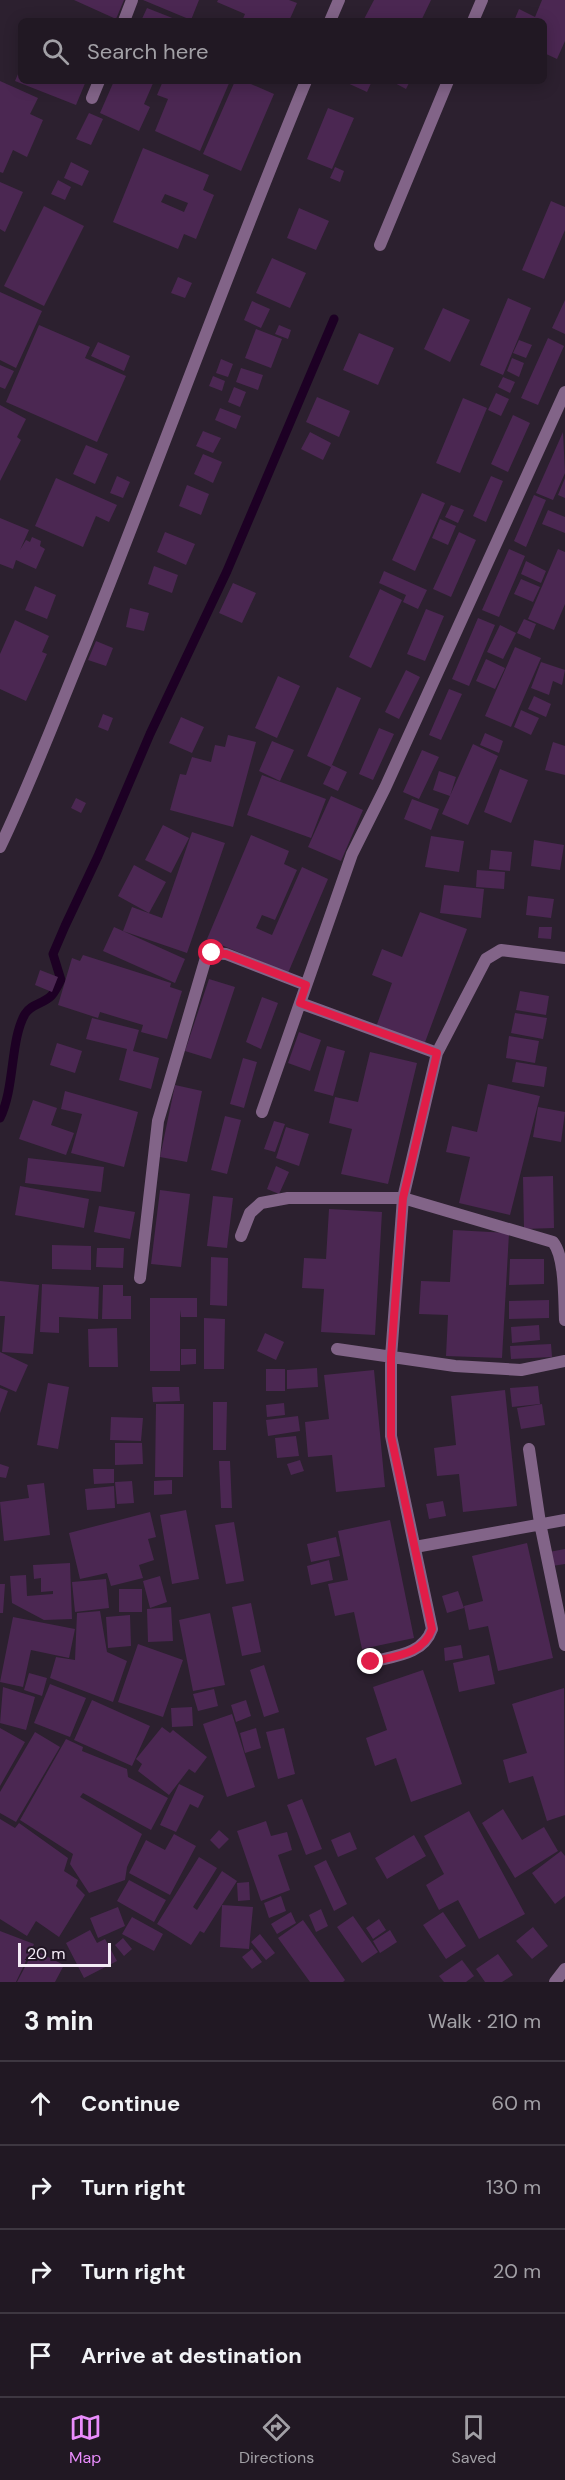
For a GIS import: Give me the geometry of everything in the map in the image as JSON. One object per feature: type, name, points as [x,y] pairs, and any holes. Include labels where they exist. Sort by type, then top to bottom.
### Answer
[{"type":"street","points":[[125,18],[132,0]]},
{"type":"street","points":[[331,18],[339,0]]},
{"type":"street","points":[[474,18],[482,0]]},
{"type":"street","points":[[92,98],[98,84]]},
{"type":"street","points":[[0,848],[95,620],[252,212],[305,84]]},
{"type":"street","points":[[380,245],[447,84]]},
{"type":"street","points":[[262,1112],[352,854],[386,788],[565,392]]},
{"type":"street","points":[[371,1662],[419,1649],[428,1641],[432,1629],[391,1436],[391,1357],[403,1198],[437,1053],[486,959],[501,950],[565,958]]},
{"type":"street","points":[[140,1278],[158,1121],[205,962],[212,953],[226,954],[306,985]]},
{"type":"street","points":[[300,1003],[437,1053]]},
{"type":"street","points":[[241,1236],[250,1213],[261,1203],[288,1198],[403,1198],[553,1242],[560,1248],[563,1259],[565,1320]]},
{"type":"street","points":[[337,1349],[455,1366],[521,1370],[565,1360]]},
{"type":"street","points":[[529,1449],[540,1523],[565,1645]]},
{"type":"street","points":[[415,1547],[565,1520]]},
{"type":"street","points":[[555,1982],[565,1969]]},
{"type":"building","points":[[74,0],[124,0],[116,18]]},
{"type":"building","points":[[143,0],[199,0],[192,18],[186,18]]},
{"type":"building","points":[[218,0],[289,0],[297,3],[290,18],[243,18],[245,14],[217,2]]},
{"type":"building","points":[[374,0],[431,0],[422,18],[365,18]]},
{"type":"building","points":[[542,0],[565,0],[565,41],[557,59],[547,54],[547,18],[515,18],[519,9],[535,17]]},
{"type":"building","points":[[147,8],[172,18],[142,18]]},
{"type":"building","points":[[0,81],[38,98],[30,114],[43,120],[27,157],[13,150],[3,173],[0,172]]},
{"type":"building","points":[[23,84],[85,84],[76,105]]},
{"type":"building","points":[[113,84],[153,84],[144,104],[150,107],[139,131],[100,113]]},
{"type":"building","points":[[162,84],[229,84],[200,151],[155,131],[168,99],[157,95]]},
{"type":"building","points":[[234,84],[251,84],[274,94],[241,171],[203,154]]},
{"type":"building","points":[[350,84],[371,84],[367,92]]},
{"type":"building","points":[[397,84],[408,84],[406,89]]},
{"type":"building","points":[[328,108],[354,118],[332,169],[307,159]]},
{"type":"building","points":[[89,113],[103,119],[91,145],[76,139]]},
{"type":"building","points":[[143,148],[209,175],[203,190],[214,195],[196,239],[184,234],[178,249],[113,222]],"holes":[[[165,194],[188,203],[184,212],[161,202]]]},
{"type":"building","points":[[71,162],[89,171],[82,186],[64,178]]},
{"type":"building","points":[[335,167],[344,171],[340,182],[330,178]]},
{"type":"building","points":[[58,180],[71,187],[65,200],[51,194]]},
{"type":"building","points":[[0,182],[23,192],[5,232],[0,229]]},
{"type":"building","points":[[551,201],[565,207],[565,230],[544,279],[522,270]]},
{"type":"building","points":[[44,206],[84,226],[44,306],[4,286]]},
{"type":"building","points":[[299,208],[329,221],[316,250],[287,238]]},
{"type":"building","points":[[272,258],[306,273],[290,308],[256,293]]},
{"type":"building","points":[[178,277],[192,283],[185,298],[171,293]]},
{"type":"building","points":[[0,292],[42,311],[16,368],[0,360]]},
{"type":"building","points":[[508,298],[531,308],[503,375],[480,365]]},
{"type":"building","points":[[565,300],[565,334],[552,328]]},
{"type":"building","points":[[252,301],[270,309],[261,328],[244,320]]},
{"type":"building","points":[[443,308],[470,320],[450,362],[424,349]]},
{"type":"building","points":[[39,325],[90,347],[85,358],[126,376],[97,442],[6,402]]},
{"type":"building","points":[[279,325],[291,330],[288,339],[275,334]]},
{"type":"building","points":[[256,329],[282,339],[271,368],[245,358]]},
{"type":"building","points":[[359,333],[394,348],[378,385],[343,370]]},
{"type":"building","points":[[548,338],[564,346],[538,405],[521,398]]},
{"type":"building","points":[[519,340],[532,345],[526,358],[513,353]]},
{"type":"building","points":[[98,342],[130,356],[124,371],[91,356]]},
{"type":"building","points":[[512,358],[524,363],[519,377],[507,371]]},
{"type":"building","points":[[221,359],[233,364],[228,377],[216,373]]},
{"type":"building","points":[[0,365],[14,371],[5,389],[0,387]]},
{"type":"building","points":[[241,368],[263,375],[258,390],[236,382]]},
{"type":"building","points":[[213,376],[225,381],[222,391],[209,386]]},
{"type":"building","points":[[503,377],[515,382],[510,393],[498,387]]},
{"type":"building","points":[[234,387],[246,392],[240,407],[228,402]]},
{"type":"building","points":[[496,393],[509,399],[501,416],[488,410]]},
{"type":"building","points":[[317,397],[350,411],[339,437],[306,422]]},
{"type":"building","points":[[463,398],[487,408],[460,473],[436,463]]},
{"type":"building","points":[[0,405],[26,419],[17,437],[21,440],[0,481]]},
{"type":"building","points":[[220,408],[241,416],[236,429],[215,420]]},
{"type":"building","points":[[513,415],[530,423],[508,472],[491,464]]},
{"type":"building","points":[[203,431],[221,438],[213,453],[196,446]]},
{"type":"building","points":[[310,432],[331,443],[323,460],[301,449]]},
{"type":"building","points":[[563,432],[565,473],[553,500],[536,493]]},
{"type":"building","points":[[86,445],[108,454],[95,484],[73,474]]},
{"type":"building","points":[[203,454],[222,462],[213,483],[194,474]]},
{"type":"building","points":[[117,476],[130,482],[123,498],[110,493]]},
{"type":"building","points":[[491,476],[503,481],[486,522],[473,516]]},
{"type":"building","points":[[56,478],[117,505],[109,522],[96,516],[83,547],[35,526]]},
{"type":"building","points":[[565,478],[565,498],[558,495]]},
{"type":"building","points":[[187,485],[209,494],[201,515],[179,506]]},
{"type":"building","points":[[422,493],[445,503],[415,571],[392,560]]},
{"type":"building","points":[[534,495],[546,500],[526,547],[514,541]]},
{"type":"building","points":[[451,505],[464,510],[458,523],[445,517]]},
{"type":"building","points":[[548,510],[565,517],[565,533],[542,524]]},
{"type":"building","points":[[0,518],[29,530],[20,550],[26,540],[30,542],[32,537],[41,541],[40,546],[45,549],[36,569],[16,560],[13,569],[0,564]]},
{"type":"building","points":[[440,519],[456,526],[448,545],[432,538]]},
{"type":"building","points":[[165,532],[195,544],[186,565],[157,552]]},
{"type":"building","points":[[459,532],[476,540],[451,597],[433,589]]},
{"type":"building","points":[[509,549],[525,556],[499,617],[482,610]]},
{"type":"building","points":[[558,549],[565,552],[565,604],[554,630],[528,619]]},
{"type":"building","points":[[526,561],[546,571],[541,583],[521,574]]},
{"type":"building","points":[[154,566],[178,575],[172,593],[148,584]]},
{"type":"building","points":[[384,571],[427,590],[418,609],[403,602],[406,595],[379,583]]},
{"type":"building","points":[[521,579],[540,587],[533,602],[514,594]]},
{"type":"building","points":[[233,583],[256,593],[242,623],[219,613]]},
{"type":"building","points":[[35,586],[56,595],[47,619],[25,610]]},
{"type":"building","points":[[380,589],[402,600],[371,668],[349,657]]},
{"type":"building","points":[[130,608],[149,613],[144,631],[126,627]]},
{"type":"building","points":[[426,609],[444,616],[425,661],[407,654]]},
{"type":"building","points":[[478,618],[495,625],[469,686],[452,679]]},
{"type":"building","points":[[524,619],[536,624],[530,639],[517,633]]},
{"type":"building","points":[[15,620],[49,636],[42,652],[47,654],[26,701],[0,689],[0,654]]},
{"type":"building","points":[[500,625],[516,633],[503,659],[487,652]]},
{"type":"building","points":[[96,641],[113,648],[106,666],[88,660]]},
{"type":"building","points":[[515,647],[541,658],[511,727],[485,716]]},
{"type":"building","points":[[486,659],[505,668],[495,689],[476,681]]},
{"type":"building","points":[[541,662],[565,670],[562,685],[553,681],[549,695],[531,688]]},
{"type":"building","points":[[406,670],[420,677],[399,719],[385,712]]},
{"type":"building","points":[[278,676],[300,686],[277,738],[255,728]]},
{"type":"building","points":[[337,687],[361,698],[331,767],[307,756]]},
{"type":"building","points":[[449,689],[462,694],[441,740],[429,735]]},
{"type":"building","points":[[534,696],[551,704],[546,717],[528,709]]},
{"type":"building","points":[[521,710],[539,718],[531,735],[514,727]]},
{"type":"building","points":[[103,714],[113,718],[108,731],[98,727]]},
{"type":"building","points":[[181,717],[204,727],[192,753],[169,743]]},
{"type":"building","points":[[379,728],[394,734],[373,780],[359,774]]},
{"type":"building","points":[[485,733],[503,741],[499,753],[480,745]]},
{"type":"building","points":[[228,735],[256,742],[233,827],[170,810],[180,774],[186,775],[192,757],[211,762],[215,745],[225,747]]},
{"type":"building","points":[[272,741],[294,750],[280,781],[259,771]]},
{"type":"building","points":[[553,742],[565,746],[565,775],[545,770]]},
{"type":"building","points":[[473,744],[498,756],[468,825],[442,814]]},
{"type":"building","points":[[422,750],[439,757],[419,799],[403,792]]},
{"type":"building","points":[[332,765],[347,772],[338,791],[323,784]]},
{"type":"building","points":[[500,769],[528,780],[511,823],[484,812]]},
{"type":"building","points":[[439,771],[456,777],[450,796],[433,790]]},
{"type":"building","points":[[262,775],[326,799],[311,838],[247,815]]},
{"type":"building","points":[[331,796],[363,810],[341,861],[308,847]]},
{"type":"building","points":[[76,798],[86,803],[81,813],[71,808]]},
{"type":"building","points":[[412,799],[439,809],[431,830],[404,819]]},
{"type":"building","points":[[163,825],[189,838],[171,873],[145,860]]},
{"type":"building","points":[[192,832],[225,843],[187,953],[123,931],[132,907],[162,918]]},
{"type":"building","points":[[251,835],[289,851],[284,864],[297,870],[275,920],[262,915],[256,928],[272,935],[302,867],[328,879],[288,973],[207,939]]},
{"type":"building","points":[[431,836],[464,841],[459,872],[425,867]]},
{"type":"building","points":[[534,840],[564,845],[560,870],[531,866]]},
{"type":"building","points":[[491,850],[512,852],[510,871],[489,869]]},
{"type":"building","points":[[134,865],[166,882],[149,913],[118,896]]},
{"type":"building","points":[[477,870],[505,872],[504,889],[476,887]]},
{"type":"building","points":[[444,885],[484,889],[481,918],[440,913]]},
{"type":"building","points":[[528,896],[554,899],[551,918],[526,915]]},
{"type":"building","points":[[420,912],[467,929],[424,1045],[376,1027],[392,983],[372,975],[382,949],[402,957]]},
{"type":"building","points":[[114,927],[185,959],[175,983],[103,951]]},
{"type":"building","points":[[539,927],[552,927],[551,939],[538,938]]},
{"type":"building","points":[[83,955],[171,983],[170,987],[182,991],[167,1039],[141,1032],[143,1025],[100,1012],[98,1018],[58,1005],[72,958],[80,961]]},
{"type":"building","points":[[40,970],[58,977],[52,992],[35,985]]},
{"type":"building","points":[[209,979],[235,987],[211,1059],[185,1051]]},
{"type":"building","points":[[520,991],[549,996],[546,1015],[516,1010]]},
{"type":"building","points":[[262,997],[278,1003],[261,1049],[246,1042]]},
{"type":"building","points":[[515,1013],[547,1018],[543,1039],[511,1033]]},
{"type":"building","points":[[92,1018],[139,1030],[133,1051],[159,1058],[151,1089],[119,1080],[127,1049],[86,1039]]},
{"type":"building","points":[[299,1032],[321,1040],[310,1071],[288,1063]]},
{"type":"building","points":[[509,1036],[539,1041],[535,1063],[506,1058]]},
{"type":"building","points":[[57,1043],[82,1051],[75,1073],[50,1065]]},
{"type":"building","points":[[327,1046],[345,1051],[333,1096],[314,1091]]},
{"type":"building","points":[[370,1052],[417,1063],[388,1184],[341,1174],[352,1129],[329,1123],[335,1097],[358,1102]]},
{"type":"building","points":[[243,1058],[257,1062],[244,1108],[230,1104]]},
{"type":"building","points":[[516,1062],[547,1067],[544,1087],[512,1082]]},
{"type":"building","points":[[488,1084],[540,1096],[510,1215],[459,1203],[470,1157],[446,1152],[452,1126],[477,1132]]},
{"type":"building","points":[[175,1085],[202,1091],[187,1162],[160,1157]]},
{"type":"building","points":[[65,1091],[138,1112],[124,1167],[71,1153],[82,1114],[61,1109]]},
{"type":"building","points":[[33,1100],[57,1108],[51,1125],[74,1133],[66,1155],[19,1139]]},
{"type":"building","points":[[538,1107],[565,1112],[561,1142],[533,1137]]},
{"type":"building","points":[[225,1116],[241,1120],[227,1174],[211,1170]]},
{"type":"building","points":[[274,1121],[285,1124],[275,1152],[264,1149]]},
{"type":"building","points":[[286,1127],[309,1134],[299,1166],[276,1158]]},
{"type":"building","points":[[28,1158],[104,1167],[101,1192],[25,1183]]},
{"type":"building","points":[[276,1166],[289,1172],[279,1194],[267,1189]]},
{"type":"building","points":[[553,1176],[554,1228],[524,1229],[523,1177]]},
{"type":"building","points":[[20,1186],[89,1199],[84,1228],[15,1215]]},
{"type":"building","points":[[160,1190],[190,1194],[181,1267],[151,1264]]},
{"type":"building","points":[[213,1196],[233,1198],[227,1248],[207,1246]]},
{"type":"building","points":[[99,1206],[135,1212],[130,1239],[94,1232]]},
{"type":"building","points":[[329,1209],[382,1212],[375,1335],[321,1332],[324,1289],[302,1288],[304,1258],[326,1259]]},
{"type":"building","points":[[453,1230],[509,1233],[502,1358],[446,1356],[448,1315],[419,1314],[421,1281],[450,1282]]},
{"type":"building","points":[[52,1245],[91,1246],[91,1270],[52,1269]]},
{"type":"building","points":[[97,1248],[124,1248],[123,1268],[96,1267]]},
{"type":"building","points":[[211,1257],[228,1258],[227,1306],[210,1305]]},
{"type":"building","points":[[510,1259],[544,1259],[544,1284],[509,1285]]},
{"type":"building","points":[[0,1281],[39,1285],[33,1354],[2,1352],[5,1316],[0,1316]]},
{"type":"building","points":[[42,1284],[99,1287],[98,1319],[59,1317],[59,1333],[40,1332]]},
{"type":"building","points":[[103,1285],[123,1285],[123,1296],[131,1296],[131,1319],[102,1319]]},
{"type":"building","points":[[150,1298],[197,1298],[197,1317],[181,1317],[180,1310],[180,1371],[150,1371]]},
{"type":"building","points":[[549,1300],[549,1318],[509,1319],[509,1301]]},
{"type":"building","points":[[204,1318],[225,1319],[224,1369],[204,1369]]},
{"type":"building","points":[[539,1325],[540,1340],[512,1343],[511,1327]]},
{"type":"building","points":[[117,1328],[118,1367],[89,1367],[88,1329]]},
{"type":"building","points":[[265,1333],[284,1342],[276,1360],[257,1351]]},
{"type":"building","points":[[551,1344],[552,1357],[511,1359],[510,1346]]},
{"type":"building","points":[[181,1349],[196,1349],[196,1364],[181,1365]]},
{"type":"building","points":[[0,1352],[28,1365],[16,1392],[0,1385]]},
{"type":"building","points":[[317,1368],[318,1387],[287,1389],[287,1370]]},
{"type":"building","points":[[266,1369],[285,1369],[285,1391],[266,1391]]},
{"type":"building","points":[[374,1370],[385,1487],[336,1492],[332,1455],[308,1457],[305,1422],[329,1419],[324,1375]]},
{"type":"building","points":[[48,1383],[69,1387],[58,1449],[37,1445]]},
{"type":"building","points":[[538,1386],[540,1404],[512,1407],[510,1388]]},
{"type":"building","points":[[152,1387],[179,1387],[180,1401],[153,1402]]},
{"type":"building","points":[[0,1388],[8,1391],[0,1413]]},
{"type":"building","points":[[505,1390],[517,1506],[463,1512],[459,1474],[437,1476],[434,1448],[456,1445],[451,1396]]},
{"type":"building","points":[[213,1402],[227,1402],[226,1450],[213,1450]]},
{"type":"building","points":[[284,1403],[285,1415],[267,1417],[266,1405]]},
{"type":"building","points":[[156,1404],[184,1404],[183,1477],[155,1477]]},
{"type":"building","points":[[542,1404],[545,1425],[521,1429],[517,1408]]},
{"type":"building","points":[[298,1416],[300,1431],[268,1436],[266,1420]]},
{"type":"building","points":[[111,1417],[143,1418],[141,1441],[110,1440]]},
{"type":"building","points":[[296,1436],[299,1456],[277,1458],[275,1438]]},
{"type":"building","points":[[115,1443],[142,1443],[143,1464],[115,1465]]},
{"type":"building","points":[[300,1460],[304,1471],[291,1475],[287,1464]]},
{"type":"building","points":[[219,1461],[230,1461],[232,1508],[221,1508]]},
{"type":"building","points":[[0,1464],[9,1467],[6,1478],[0,1477]]},
{"type":"building","points":[[93,1469],[114,1469],[114,1483],[94,1484]]},
{"type":"building","points":[[172,1480],[172,1494],[154,1495],[154,1481]]},
{"type":"building","points":[[132,1481],[134,1503],[117,1504],[115,1482]]},
{"type":"building","points":[[44,1483],[50,1535],[4,1541],[0,1502],[29,1498],[27,1485]]},
{"type":"building","points":[[114,1486],[115,1508],[87,1510],[85,1489]]},
{"type":"building","points":[[443,1501],[446,1516],[429,1519],[426,1504]]},
{"type":"building","points":[[186,1510],[199,1579],[172,1584],[160,1515]]},
{"type":"building","points":[[150,1512],[156,1537],[148,1539],[154,1560],[139,1565],[143,1578],[111,1586],[107,1573],[80,1579],[69,1533]]},
{"type":"building","points":[[390,1520],[414,1638],[362,1649],[354,1612],[335,1616],[328,1584],[348,1580],[338,1531]]},
{"type":"building","points":[[234,1522],[244,1581],[226,1584],[215,1525]]},
{"type":"building","points":[[336,1537],[340,1556],[311,1562],[307,1544]]},
{"type":"building","points":[[527,1543],[553,1658],[498,1671],[488,1626],[469,1630],[464,1606],[483,1601],[472,1556]]},
{"type":"building","points":[[565,1549],[565,1564],[552,1566],[549,1552]]},
{"type":"building","points":[[329,1560],[333,1580],[311,1585],[307,1566]]},
{"type":"building","points":[[70,1563],[72,1619],[44,1620],[12,1603],[10,1576],[26,1575],[27,1596],[53,1594],[53,1591],[41,1592],[41,1578],[34,1579],[33,1565]]},
{"type":"building","points":[[160,1576],[167,1602],[150,1608],[143,1581]]},
{"type":"building","points":[[106,1579],[109,1608],[75,1612],[72,1582]]},
{"type":"building","points":[[0,1584],[5,1584],[3,1613],[0,1613]]},
{"type":"building","points":[[119,1589],[142,1589],[142,1612],[119,1612]]},
{"type":"building","points":[[458,1591],[464,1608],[447,1613],[442,1596]]},
{"type":"building","points":[[251,1603],[261,1652],[242,1656],[232,1607]]},
{"type":"building","points":[[171,1607],[173,1641],[148,1642],[147,1609]]},
{"type":"building","points":[[100,1611],[107,1652],[127,1661],[113,1702],[50,1678],[56,1657],[75,1660],[77,1613]]},
{"type":"building","points":[[210,1613],[225,1685],[193,1691],[179,1620]]},
{"type":"building","points":[[130,1615],[131,1646],[108,1648],[106,1617]]},
{"type":"building","points":[[13,1617],[75,1629],[69,1658],[31,1650],[23,1687],[0,1682]]},
{"type":"building","points":[[138,1644],[183,1660],[163,1717],[118,1702]]},
{"type":"building","points":[[461,1645],[463,1658],[445,1661],[444,1648]]},
{"type":"building","points":[[489,1655],[495,1684],[459,1692],[453,1663]]},
{"type":"building","points":[[264,1665],[279,1712],[264,1717],[250,1670]]},
{"type":"building","points":[[423,1670],[462,1784],[411,1802],[396,1758],[375,1766],[366,1738],[387,1730],[373,1687]]},
{"type":"building","points":[[29,1673],[47,1678],[42,1696],[24,1690]]},
{"type":"building","points":[[50,1684],[86,1698],[70,1737],[34,1723]]},
{"type":"building","points":[[3,1687],[35,1697],[26,1730],[0,1723]]},
{"type":"building","points":[[564,1688],[565,1815],[547,1821],[533,1776],[509,1783],[503,1760],[527,1753],[512,1704]]},
{"type":"building","points":[[214,1689],[218,1706],[198,1711],[193,1694]]},
{"type":"building","points":[[92,1700],[150,1726],[132,1766],[74,1740]]},
{"type":"building","points":[[246,1700],[251,1716],[236,1722],[231,1705]]},
{"type":"building","points":[[192,1707],[193,1726],[172,1727],[171,1708]]},
{"type":"building","points":[[232,1714],[255,1787],[227,1797],[203,1724]]},
{"type":"building","points":[[162,1727],[170,1733],[173,1730],[207,1757],[195,1773],[189,1769],[169,1795],[138,1771],[142,1764],[136,1759]]},
{"type":"building","points":[[0,1728],[25,1742],[0,1786]]},
{"type":"building","points":[[256,1728],[261,1748],[245,1753],[240,1733]]},
{"type":"building","points":[[284,1728],[295,1774],[278,1779],[266,1732]]},
{"type":"building","points":[[35,1732],[60,1747],[16,1822],[0,1813],[0,1792]]},
{"type":"building","points":[[66,1739],[83,1747],[82,1751],[127,1769],[128,1777],[168,1798],[151,1830],[83,1793],[80,1797],[142,1834],[127,1867],[125,1880],[89,1893],[70,1864],[73,1854],[20,1820]]},
{"type":"building","points":[[179,1784],[204,1796],[198,1808],[190,1804],[176,1832],[160,1825]]},
{"type":"building","points":[[302,1799],[322,1849],[306,1855],[287,1805]]},
{"type":"building","points":[[503,1809],[522,1840],[544,1827],[558,1851],[515,1878],[482,1823]]},
{"type":"building","points":[[469,1811],[525,1914],[479,1939],[458,1900],[439,1910],[426,1885],[444,1874],[424,1836]]},
{"type":"building","points":[[0,1819],[15,1828],[19,1823],[68,1858],[64,1871],[78,1880],[76,1886],[85,1895],[59,1937],[36,1921],[27,1936],[0,1919]]},
{"type":"building","points":[[266,1821],[271,1836],[287,1832],[292,1850],[278,1855],[290,1890],[261,1901],[237,1831]]},
{"type":"building","points":[[219,1830],[229,1839],[219,1849],[210,1840]]},
{"type":"building","points":[[350,1832],[357,1849],[338,1857],[331,1840]]},
{"type":"building","points":[[174,1834],[196,1846],[170,1895],[129,1873],[146,1840],[165,1850]]},
{"type":"building","points":[[414,1835],[426,1856],[387,1879],[375,1858]]},
{"type":"building","points":[[561,1851],[565,1856],[565,1896],[555,1904],[532,1873]]},
{"type":"building","points":[[199,1857],[217,1868],[193,1907],[197,1910],[222,1871],[237,1881],[204,1933],[200,1931],[191,1945],[157,1924]]},
{"type":"building","points":[[326,1860],[347,1904],[334,1911],[314,1866]]},
{"type":"building","points":[[129,1880],[166,1900],[154,1922],[117,1901]]},
{"type":"building","points":[[249,1882],[250,1900],[238,1901],[237,1883]]},
{"type":"building","points":[[281,1896],[286,1911],[269,1918],[264,1903]]},
{"type":"building","points":[[222,1905],[253,1907],[249,1949],[220,1947]]},
{"type":"building","points":[[118,1907],[125,1926],[98,1938],[90,1918]]},
{"type":"building","points":[[321,1909],[328,1926],[316,1932],[309,1915]]},
{"type":"building","points":[[291,1912],[296,1923],[277,1934],[271,1924]]},
{"type":"building","points":[[443,1912],[466,1946],[446,1959],[423,1925]]},
{"type":"building","points":[[353,1916],[378,1952],[362,1963],[337,1927]]},
{"type":"building","points":[[132,1917],[163,1934],[154,1951],[122,1934]]},
{"type":"building","points":[[379,1919],[386,1930],[373,1939],[366,1928]]},
{"type":"building","points":[[303,1920],[345,1980],[343,1982],[310,1982],[278,1938]]},
{"type":"building","points":[[533,1927],[548,1946],[532,1959],[516,1941]]},
{"type":"building","points":[[90,1930],[97,1943],[105,1939],[117,1961],[84,1978],[66,1943]]},
{"type":"building","points":[[390,1930],[397,1942],[380,1953],[373,1941]]},
{"type":"building","points":[[0,1931],[34,1944],[16,1982],[0,1982]]},
{"type":"building","points":[[260,1934],[275,1953],[266,1960],[251,1942]]},
{"type":"building","points":[[123,1938],[132,1949],[124,1956],[115,1945]]},
{"type":"building","points":[[252,1949],[262,1962],[252,1969],[242,1957]]},
{"type":"building","points":[[34,1950],[64,1965],[55,1982],[17,1982]]},
{"type":"building","points":[[498,1954],[513,1975],[502,1982],[485,1982],[476,1969]]},
{"type":"building","points":[[462,1960],[474,1976],[466,1982],[444,1982],[439,1976]]},
{"type":"waterway","points":[[0,1118],[8,1093],[20,1025],[25,1014],[51,996],[61,980],[53,954],[150,734],[227,571],[334,319]]},
{"type":"route","points":[[212,953],[226,954],[306,985],[300,1003],[437,1053],[403,1198],[391,1357],[391,1436],[432,1629],[428,1641],[419,1649],[371,1662]]}]
